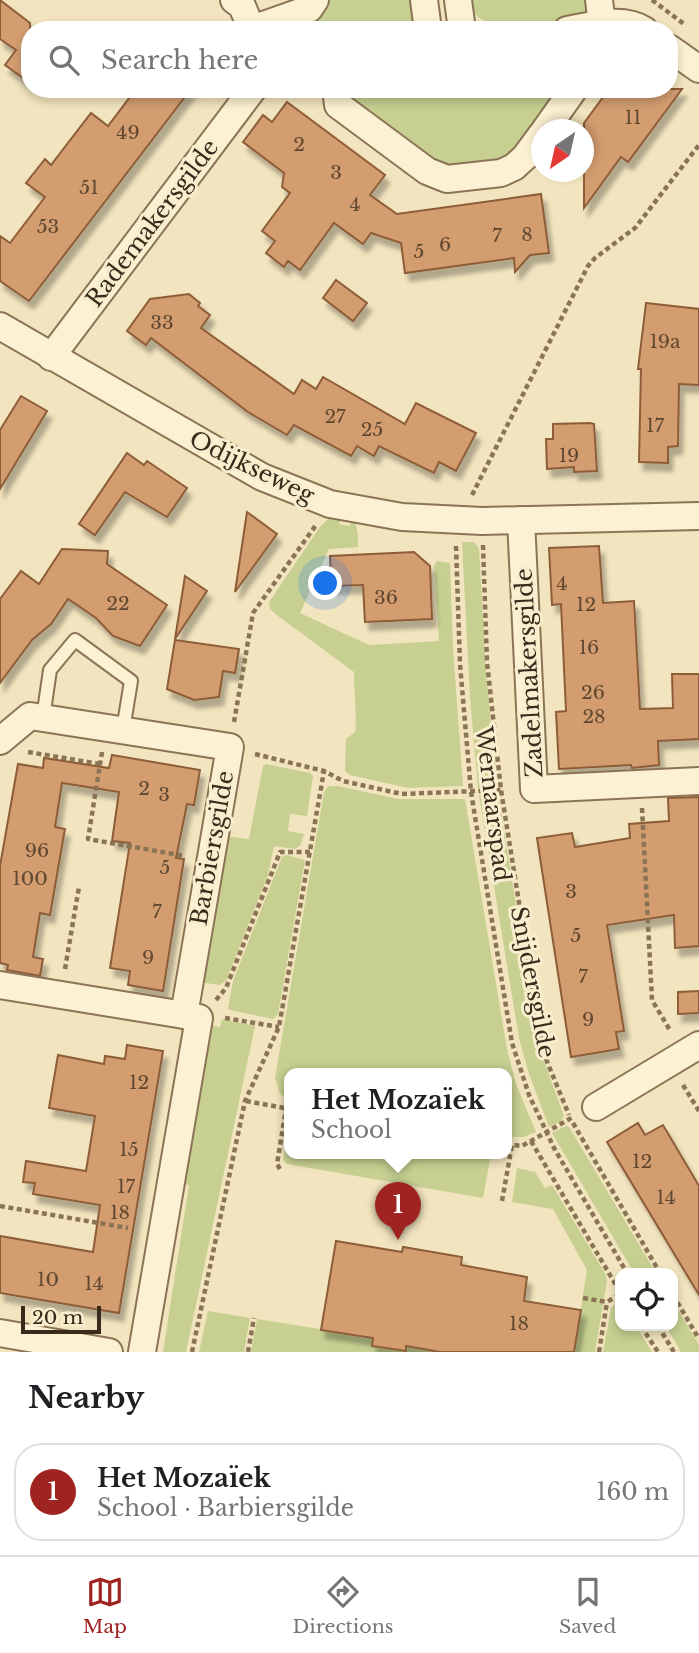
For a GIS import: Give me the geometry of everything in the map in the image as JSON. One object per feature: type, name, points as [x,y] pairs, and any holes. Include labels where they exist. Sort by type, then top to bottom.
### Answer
[{"type":"street","points":[[234,0],[242,6],[248,21]]},
{"type":"street","points":[[276,21],[309,9],[315,0]]},
{"type":"street","points":[[424,0],[427,21]]},
{"type":"street","points":[[458,0],[461,21]]},
{"type":"street","points":[[678,54],[699,69]]},
{"type":"street","name":"Rademakersgilde","points":[[51,357],[246,98]]},
{"type":"street","points":[[337,98],[338,105],[427,171],[447,179],[501,173],[514,167],[531,148]]},
{"type":"street","points":[[553,119],[568,98]]},
{"type":"street","name":"Odijkseweg","points":[[0,326],[262,477],[330,504],[383,514],[471,520],[699,516]]},
{"type":"street","name":"Zadelmakersgilde","points":[[521,520],[534,789],[699,780]]},
{"type":"street","points":[[0,741],[30,716],[43,718]]},
{"type":"street","name":"Barbiersgilde","points":[[43,718],[230,747],[210,860],[191,1017],[142,1352]]},
{"type":"street","points":[[0,985],[191,1017]]},
{"type":"street","points":[[596,1107],[692,1050]]},
{"type":"street","points":[[0,1334],[109,1352]]},
{"type":"lane","points":[[43,718],[50,670],[75,640],[131,681],[114,729]]},
{"type":"path","points":[[652,0],[690,28]]},
{"type":"path","points":[[471,520],[588,266],[642,221],[699,145]]},
{"type":"path","points":[[330,504],[253,613],[230,747],[324,771],[342,781],[402,793],[534,789]]},
{"type":"path","name":"Snijdersgilde","points":[[471,520],[501,790],[546,1059],[577,1133],[657,1268]]},
{"type":"path","name":"Wernaarspad","points":[[471,520],[456,536],[460,664],[471,792],[512,1043],[529,1095],[546,1132],[624,1268]]},
{"type":"path","points":[[114,729],[100,764],[88,839],[210,860]]},
{"type":"path","points":[[25,751],[100,764]]},
{"type":"path","points":[[192,1352],[245,1101],[279,1027],[324,771]]},
{"type":"path","points":[[640,784],[652,1000],[692,1050]]},
{"type":"path","points":[[191,1017],[226,988],[280,852],[310,852]]},
{"type":"path","points":[[61,995],[79,887]]},
{"type":"path","points":[[191,1017],[222,1017],[279,1027]]},
{"type":"path","points":[[245,1101],[284,1108]]},
{"type":"path","points":[[280,1169],[277,1164],[284,1129]]},
{"type":"path","points":[[512,1144],[522,1146],[546,1132]]},
{"type":"path","points":[[531,1141],[615,1284]]},
{"type":"path","points":[[502,1201],[507,1159]]},
{"type":"path","points":[[0,1206],[128,1228]]},
{"type":"path","points":[[583,1298],[607,1302],[615,1296]]},
{"type":"path","points":[[599,1352],[607,1302]]},
{"type":"path","points":[[678,1303],[699,1339]]},
{"type":"path","points":[[248,1352],[254,1318]]},
{"type":"path","points":[[644,1331],[658,1352]]},
{"type":"path","points":[[661,1331],[674,1352]]},
{"type":"green space","points":[[324,0],[417,0],[413,21],[287,21]]},
{"type":"green space","points":[[467,0],[590,0],[588,16],[557,21],[486,21],[475,13]]},
{"type":"green space","points":[[347,98],[559,98],[543,119],[531,119],[531,134],[509,162],[450,172],[348,105]]},
{"type":"green space","points":[[332,515],[341,516],[339,524],[350,526],[352,519],[357,529],[358,547],[329,549],[300,613],[369,645],[439,641],[434,566],[437,561],[450,563],[463,786],[408,788],[350,775],[345,771],[346,739],[355,732],[354,672],[278,616],[270,609],[269,602],[320,527]]},
{"type":"green space","points":[[462,542],[474,542],[479,549],[486,672],[497,783],[495,786],[478,788],[470,698]]},
{"type":"green space","points":[[266,764],[310,773],[313,776],[307,816],[290,814],[288,831],[304,834],[300,846],[295,849],[274,846],[268,875],[226,981],[219,985],[199,982],[224,836],[249,839],[263,766]]},
{"type":"green space","points":[[329,786],[338,786],[398,799],[465,799],[512,1068],[284,1068],[284,1097],[280,1094],[275,1078],[324,792]]},
{"type":"green space","points":[[479,795],[497,795],[499,800],[539,1047],[564,1116],[561,1121],[549,1127],[519,1038]]},
{"type":"green space","points":[[286,855],[305,860],[278,1014],[273,1019],[228,1009],[233,981],[282,857]]},
{"type":"green space","points":[[222,1019],[255,1026],[186,1352],[163,1352],[189,1185],[176,1182],[209,1025],[220,1027]]},
{"type":"green space","points":[[512,1068],[536,1132],[524,1137],[512,1137]]},
{"type":"green space","points":[[569,1127],[653,1268],[631,1268],[552,1133]]},
{"type":"green space","points":[[284,1154],[284,1159],[490,1159],[483,1198],[287,1164],[283,1160]]},
{"type":"green space","points":[[517,1168],[535,1172],[545,1188],[552,1185],[606,1275],[595,1352],[574,1352],[587,1270],[553,1209],[512,1202]]},
{"type":"green space","points":[[615,1304],[615,1331],[639,1331],[652,1352],[603,1352],[611,1308]]},
{"type":"green space","points":[[678,1309],[699,1345],[699,1352],[681,1352],[669,1331],[678,1331]]},
{"type":"green space","points":[[208,1311],[250,1318],[244,1352],[199,1352]]},
{"type":"green space","points":[[257,1319],[357,1335],[374,1331],[372,1346],[405,1351],[406,1346],[440,1352],[251,1352]]},
{"type":"building","points":[[0,0],[27,21],[21,21],[21,77],[5,65],[16,50],[0,39]]},
{"type":"building","points":[[129,98],[184,98],[29,301],[0,281],[0,236],[10,243],[45,197],[26,183],[45,159],[51,165],[91,113],[108,126]]},
{"type":"building","points":[[602,98],[675,98],[628,162],[621,157],[584,208],[584,182],[594,182],[594,119],[587,119]]},
{"type":"building","points":[[287,102],[385,175],[370,195],[397,214],[541,194],[549,253],[530,255],[515,272],[514,258],[405,273],[401,243],[371,233],[363,244],[334,223],[300,270],[288,261],[284,267],[266,253],[275,241],[262,231],[290,193],[282,187],[284,173],[243,142],[263,115],[272,122]]},
{"type":"building","points":[[336,280],[367,303],[353,321],[323,298]]},
{"type":"building","points":[[189,294],[200,303],[198,306],[210,315],[201,328],[294,394],[302,380],[316,389],[323,377],[405,424],[416,403],[476,433],[456,471],[439,462],[434,473],[379,446],[374,456],[357,446],[351,456],[294,425],[287,435],[248,412],[151,338],[146,345],[127,331],[150,299]]},
{"type":"building","points":[[646,303],[699,309],[699,385],[679,384],[678,446],[668,447],[668,463],[639,462],[641,369],[638,369]]},
{"type":"building","points":[[21,396],[47,411],[0,489],[0,430]]},
{"type":"building","points":[[553,424],[594,424],[597,471],[574,472],[574,467],[547,469],[546,439],[553,439]]},
{"type":"building","points":[[127,453],[144,465],[147,461],[187,488],[167,517],[125,492],[95,535],[79,524]]},
{"type":"building","points":[[247,512],[277,534],[235,592]]},
{"type":"building","points":[[599,546],[603,603],[634,601],[640,709],[673,708],[672,674],[699,674],[699,739],[658,741],[659,765],[559,769],[556,712],[566,711],[561,604],[552,605],[549,548]]},
{"type":"building","points":[[62,549],[108,551],[107,564],[167,605],[140,646],[113,636],[96,618],[68,599],[51,624],[32,640],[0,683],[0,599],[21,571],[39,584]]},
{"type":"building","points":[[414,552],[430,566],[432,619],[365,622],[363,585],[331,586],[330,556]]},
{"type":"building","points":[[185,576],[207,591],[175,639]]},
{"type":"building","points":[[175,640],[239,649],[235,673],[223,671],[219,697],[194,700],[167,689]]},
{"type":"building","points":[[112,755],[200,770],[194,805],[187,804],[176,858],[184,859],[163,991],[128,985],[130,971],[110,968],[130,843],[112,841],[119,792],[62,783],[55,827],[65,829],[50,915],[40,913],[33,957],[43,959],[40,976],[7,970],[8,965],[0,963],[0,866],[18,764],[43,768],[44,758],[109,768]]},
{"type":"building","points":[[699,797],[699,946],[675,948],[674,915],[607,925],[624,1031],[616,1032],[619,1049],[571,1057],[537,838],[572,833],[575,847],[630,838],[629,824],[669,821],[668,798]]},
{"type":"building","points":[[699,991],[699,1013],[678,1014],[678,992]]},
{"type":"building","points":[[127,1045],[163,1051],[119,1313],[0,1293],[0,1236],[93,1252],[100,1205],[33,1194],[35,1183],[23,1182],[26,1161],[86,1171],[95,1116],[49,1108],[58,1055],[104,1064],[105,1056],[125,1059]]},
{"type":"building","points":[[638,1123],[645,1135],[663,1125],[699,1186],[699,1295],[607,1142]]},
{"type":"building","points":[[336,1241],[402,1252],[403,1247],[462,1257],[461,1265],[527,1277],[524,1301],[581,1310],[574,1352],[440,1352],[406,1346],[406,1351],[372,1346],[373,1338],[321,1330]]},
{"type":"place","name":"Het Mozaïek","points":[[398,1240]]}]
